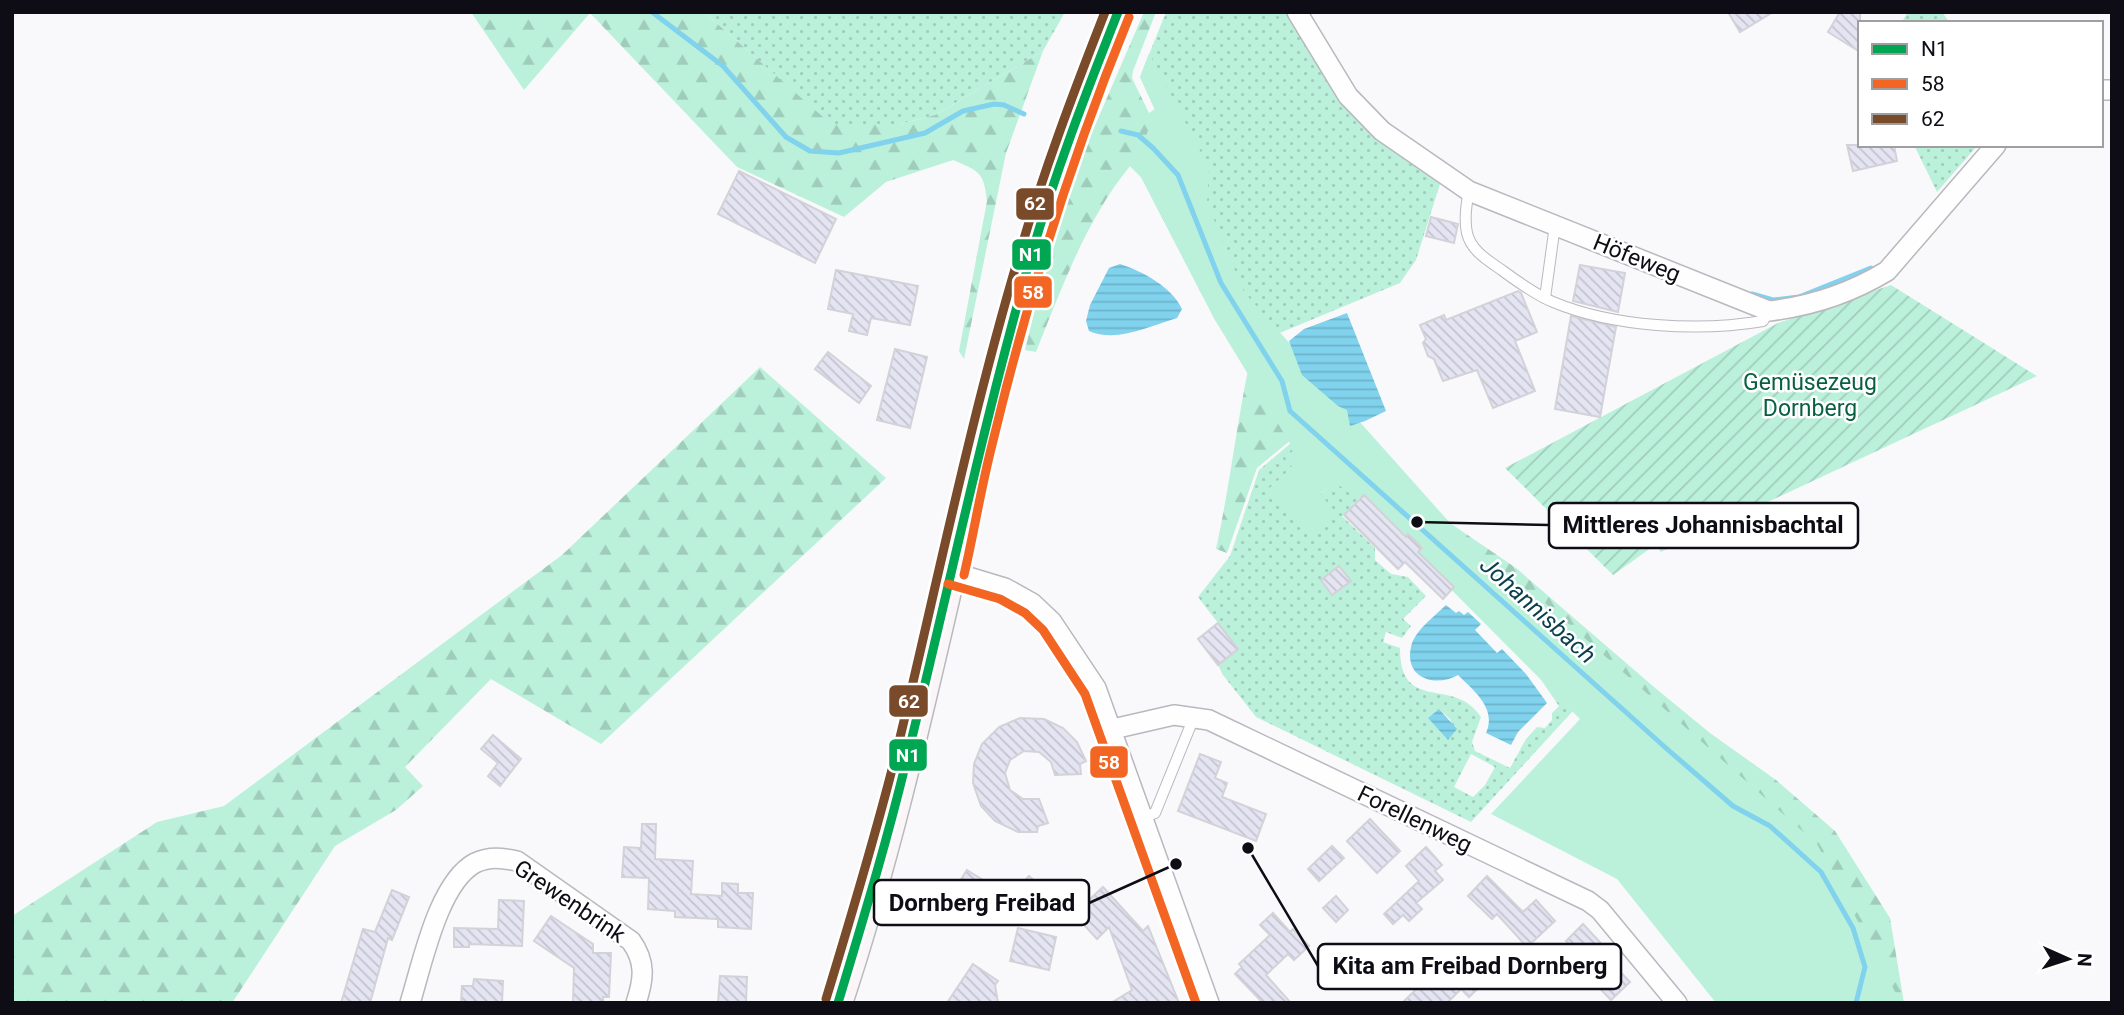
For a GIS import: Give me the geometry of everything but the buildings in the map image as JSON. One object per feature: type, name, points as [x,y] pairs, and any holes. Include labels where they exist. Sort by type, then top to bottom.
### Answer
[{"type":"main road","points":[[838,1003],[880,866],[952,572],[980,443],[1036,241],[1077,120],[1118,12]]},
{"type":"street","name":"Höfeweg","points":[[1297,12],[1348,96],[1382,131],[1469,191],[1769,311]]},
{"type":"street","points":[[1769,311],[1796,308],[1829,299],[1867,283],[1886,271],[1994,147]]},
{"type":"street","points":[[952,572],[1005,587],[1032,603],[1074,653],[1096,688],[1113,729],[1209,1003]]},
{"type":"street","name":"Forellenweg","points":[[1113,729],[1174,715],[1209,720],[1588,901],[1600,910],[1677,1003]]},
{"type":"street","name":"Grewenbrink","points":[[411,1003],[434,922],[448,892],[473,864],[500,857],[517,861],[631,941],[639,952],[644,969],[636,1003]]},
{"type":"lane","points":[[1469,191],[1465,212],[1467,235],[1478,253],[1545,298],[1585,313],[1647,324],[1740,325],[1763,321],[1769,311]]},
{"type":"lane","points":[[1545,298],[1555,225]]},
{"type":"lane","points":[[1144,817],[1155,813],[1194,716]]},
{"type":"green space","points":[[471,12],[704,12],[831,124],[900,124],[935,115],[1043,51],[1006,153],[964,359],[959,351],[987,201],[982,178],[974,170],[953,160],[886,182],[844,217],[737,167],[590,13],[524,90]]},
{"type":"green space","points":[[704,12],[1065,12],[1043,51],[935,115],[900,124],[830,124]]},
{"type":"green space","points":[[1144,12],[1156,12],[1132,78],[1149,113],[1155,109],[1206,204],[1240,293],[1428,508],[1516,568],[1654,687],[1710,733],[1776,780],[1835,831],[1890,918],[1904,1003],[1845,1003],[1848,997],[1303,430],[1257,468],[1227,553],[1216,549],[1248,370],[1215,320],[1141,177],[1130,166],[1088,231],[1036,352],[1025,350],[1048,257],[1084,151]]},
{"type":"green space","points":[[1166,12],[1288,12],[1386,145],[1440,184],[1416,260],[1400,283],[1270,337],[1240,293],[1140,77]]},
{"type":"green space","points":[[1908,12],[1942,12],[1949,21],[1902,21]]},
{"type":"green space","points":[[1149,53],[1209,168],[1207,203],[1244,292],[1475,551],[1545,603],[1817,844],[1901,1003],[1716,1003],[1617,879],[1491,814],[1580,719],[1356,494],[1333,483],[1320,494],[1338,515],[1313,537],[1269,489],[1292,467],[1285,458],[1294,450],[1215,320],[1141,177],[1130,166],[1142,148],[1155,110],[1140,77]]},
{"type":"green space","points":[[1915,147],[1976,147],[1937,192]]},
{"type":"green space","name":"Gemüsezeug Dornberg","points":[[1891,285],[2037,376],[1661,552],[1655,545],[1613,575],[1505,468],[1778,323]]},
{"type":"green space","points":[[760,367],[886,478],[601,744],[491,679],[405,767],[423,786],[396,810],[335,846],[232,1003],[12,1003],[12,916],[157,822],[224,806],[562,555]]},
{"type":"green space","points":[[1304,432],[1293,467],[1270,488],[1319,495],[1342,474],[1362,495],[1342,516],[1375,548],[1375,560],[1391,574],[1408,577],[1426,596],[1403,619],[1411,626],[1402,638],[1386,632],[1383,642],[1400,648],[1402,668],[1409,681],[1430,692],[1457,698],[1470,705],[1481,717],[1472,742],[1475,751],[1510,768],[1526,739],[1537,727],[1545,728],[1552,720],[1552,713],[1559,706],[1537,674],[1583,700],[1471,822],[1256,717],[1223,675],[1218,665],[1238,649],[1198,597],[1230,556],[1259,470]],"holes":[[[1339,566],[1351,581],[1332,595],[1321,580]],[[1439,709],[1451,720],[1448,739],[1429,718]],[[1471,754],[1495,767],[1485,785],[1473,797],[1454,787]]]},
{"type":"water","points":[[1120,264],[1138,271],[1164,287],[1182,309],[1177,318],[1122,334],[1089,331],[1086,321],[1090,305],[1109,268]]},
{"type":"water","points":[[1347,313],[1386,411],[1350,426],[1347,410],[1338,406],[1302,375],[1289,341],[1304,329]]},
{"type":"water","points":[[1446,605],[1456,613],[1459,611],[1464,615],[1468,612],[1481,624],[1475,630],[1497,653],[1502,649],[1526,674],[1547,703],[1518,732],[1511,745],[1486,733],[1489,716],[1486,708],[1477,694],[1458,675],[1449,679],[1431,680],[1423,678],[1412,666],[1410,658],[1413,641],[1420,630]]},
{"type":"water","points":[[1439,709],[1457,729],[1448,740],[1428,718]]},
{"type":"waterway","name":"Johannisbach","points":[[652,12],[723,66],[786,137],[810,151],[839,153],[925,133],[963,111],[994,104],[1004,105],[1024,114]]},
{"type":"waterway","name":"Johannisbach","points":[[1121,131],[1138,135],[1178,175],[1221,283],[1282,381],[1290,411],[1667,749],[1733,806],[1770,826],[1821,872],[1853,928],[1865,967],[1856,1003]]},
{"type":"waterway","points":[[1752,294],[1773,300],[1799,297],[1871,268]]},
{"type":"transit line","name":"62","points":[[826,999],[889,781],[1002,314],[1049,161],[1105,12]]},
{"type":"transit line","name":"N1","points":[[838,1003],[900,785],[982,442],[1031,256],[1061,164],[1118,12]]},
{"type":"transit line","name":"58","points":[[964,575],[984,477],[1020,336],[1052,228],[1088,122],[1129,17]]},
{"type":"transit line","name":"58","points":[[948,584],[1000,599],[1025,613],[1043,630],[1085,694],[1196,1003]]},
{"type":"place","name":"Mittleres Johannisbachtal","points":[[1417,522]]},
{"type":"place","name":"Kita am Freibad Dornberg","points":[[1248,848]]},
{"type":"place","name":"Dornberg Freibad","points":[[1176,864]]}]
